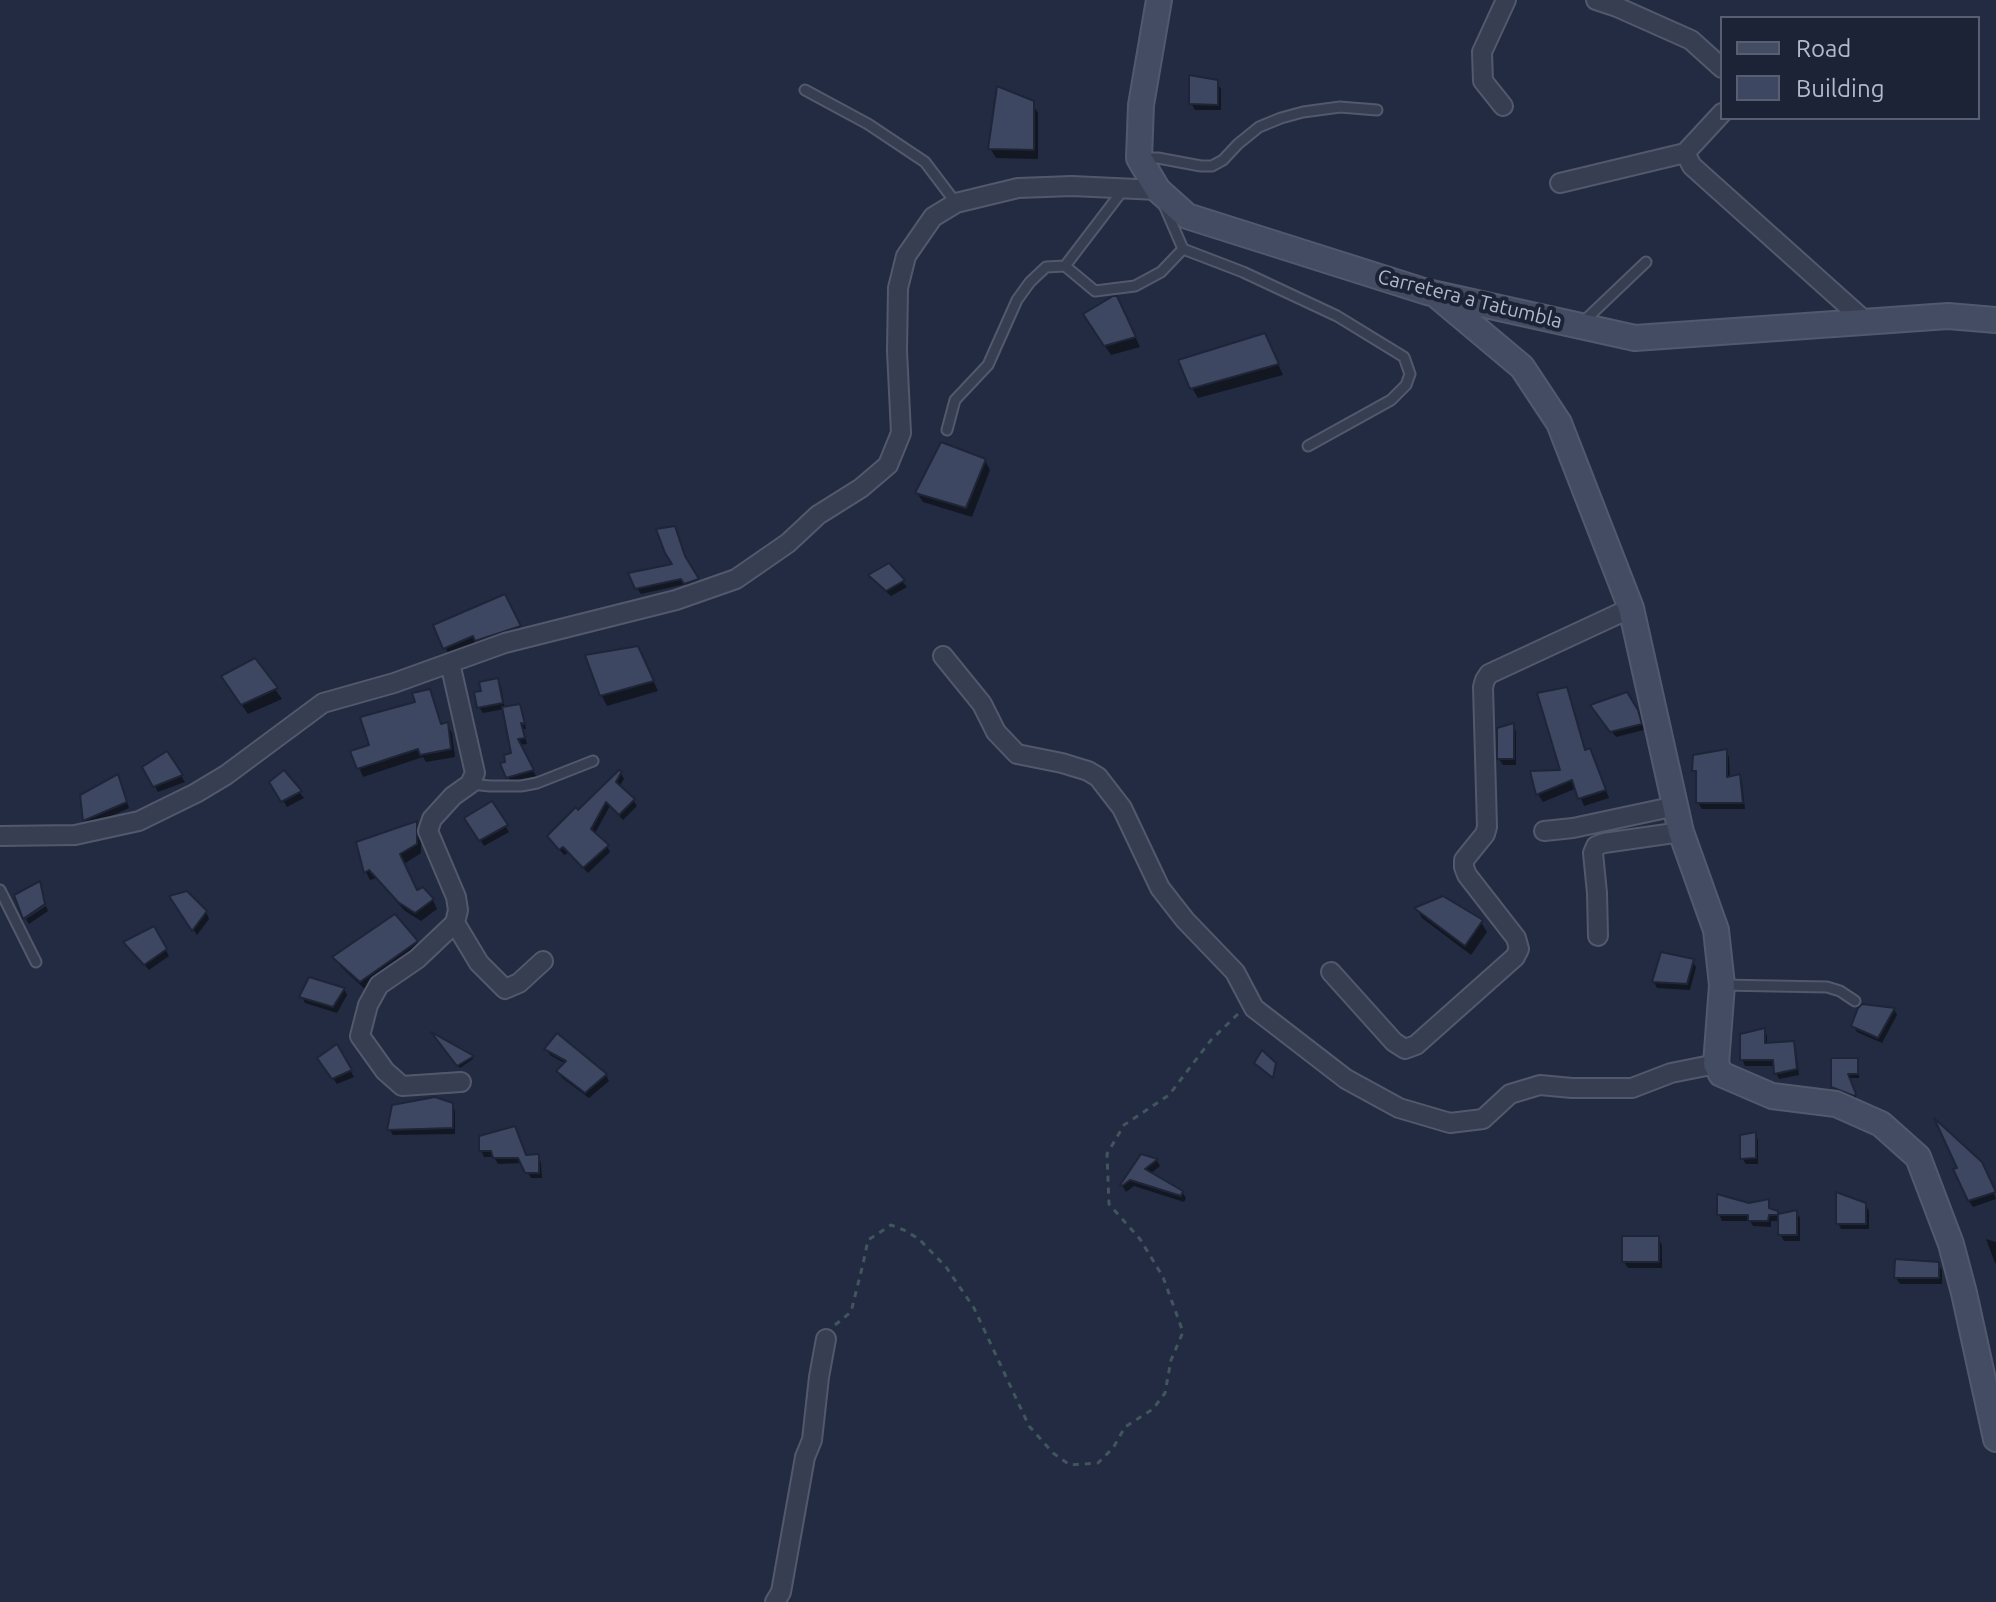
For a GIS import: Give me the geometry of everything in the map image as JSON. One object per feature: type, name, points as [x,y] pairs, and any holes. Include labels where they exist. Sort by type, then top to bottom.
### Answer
[{"type":"street","points":[[1139,158],[1141,105],[1159,0]]},
{"type":"street","points":[[1503,106],[1483,81],[1482,52],[1506,0]]},
{"type":"street","points":[[1596,0],[1691,40],[1720,66]]},
{"type":"street","points":[[1560,183],[1685,153],[1720,115]]},
{"type":"street","points":[[1685,153],[1692,166],[1866,322]]},
{"type":"street","name":"Carretera a Tatumbla","points":[[1139,158],[1158,190],[1187,216],[1435,294],[1635,338],[1948,316],[1996,320]]},
{"type":"street","points":[[0,836],[75,835],[139,821],[226,775],[323,703],[394,683],[505,643],[676,600],[736,579],[888,465],[901,433],[898,288],[906,256],[933,217],[956,203],[1018,188],[1072,186],[1158,190]]},
{"type":"street","points":[[1435,294],[1522,367],[1559,423],[1631,608],[1681,832],[1716,930],[1722,985],[1716,1064],[1721,1074],[1772,1096],[1836,1104],[1881,1124],[1918,1157],[1951,1244],[1996,1439]]},
{"type":"street","points":[[1331,972],[1394,1042],[1405,1049],[1416,1045],[1515,957],[1519,949],[1516,938],[1464,867],[1464,860],[1487,827],[1485,680],[1489,674],[1631,608]]},
{"type":"street","points":[[943,656],[982,704],[996,732],[1017,754],[1062,763],[1098,777],[1122,808],[1160,888],[1185,920],[1235,972],[1254,1008],[1346,1079],[1399,1108],[1450,1123],[1483,1119],[1510,1094],[1540,1085],[1632,1088],[1671,1073],[1716,1064]]},
{"type":"street","points":[[450,663],[475,773],[470,784],[453,796],[432,819],[428,831],[456,897],[458,910],[455,923],[417,959],[379,985],[368,1005],[360,1036],[385,1071],[402,1086],[461,1082]]},
{"type":"street","points":[[1544,831],[1573,828],[1676,806]]},
{"type":"street","points":[[1598,936],[1593,853],[1596,846],[1681,832]]},
{"type":"street","points":[[455,923],[479,963],[505,989],[519,983],[543,961]]},
{"type":"street","points":[[775,1602],[781,1592],[805,1457],[812,1440],[826,1339]]},
{"type":"lane","points":[[805,90],[868,124],[925,162],[956,203]]},
{"type":"lane","points":[[1139,158],[1212,166],[1223,160],[1259,127],[1281,118],[1340,107],[1377,110]]},
{"type":"lane","points":[[1065,266],[1124,188]]},
{"type":"lane","points":[[1158,190],[1183,249],[1243,272],[1337,316],[1404,357],[1410,374],[1406,385],[1391,400],[1308,446]]},
{"type":"lane","points":[[947,430],[955,400],[988,365],[1017,300],[1046,267],[1065,266],[1095,291],[1135,286],[1161,272],[1183,249]]},
{"type":"lane","points":[[1579,326],[1646,262]]},
{"type":"lane","points":[[470,784],[521,786],[537,783],[593,761]]},
{"type":"lane","points":[[0,890],[36,962]]},
{"type":"lane","points":[[1722,985],[1827,987],[1855,1001]]},
{"type":"path","points":[[826,1339],[836,1323],[851,1312],[868,1240],[891,1225],[904,1230],[919,1239],[946,1267],[974,1308],[1029,1426],[1053,1453],[1070,1465],[1098,1463],[1113,1448],[1125,1427],[1153,1409],[1165,1393],[1171,1360],[1183,1332],[1163,1277],[1140,1239],[1109,1204],[1107,1154],[1124,1125],[1169,1095],[1211,1040],[1250,1002]]},
{"type":"building","points":[[1189,75],[1218,80],[1218,105],[1189,104]]},
{"type":"building","points":[[997,86],[1034,101],[1034,150],[988,149]]},
{"type":"building","points":[[1117,296],[1136,337],[1104,346],[1083,314]]},
{"type":"building","points":[[1265,333],[1279,364],[1190,389],[1178,360]]},
{"type":"building","points":[[941,442],[986,459],[966,508],[915,493]]},
{"type":"building","points":[[675,526],[685,556],[699,579],[684,584],[681,579],[635,589],[628,573],[672,564],[656,529]]},
{"type":"building","points":[[889,563],[905,580],[886,591],[868,575]]},
{"type":"building","points":[[505,594],[521,626],[475,641],[473,636],[443,649],[433,625]]},
{"type":"building","points":[[638,646],[654,681],[600,696],[585,655]]},
{"type":"building","points":[[255,658],[278,688],[241,705],[221,676]]},
{"type":"building","points":[[498,678],[503,703],[477,708],[474,692],[481,691],[479,682]]},
{"type":"building","points":[[1567,687],[1585,750],[1590,748],[1606,790],[1578,799],[1572,780],[1536,795],[1530,771],[1560,770],[1537,693]]},
{"type":"building","points":[[430,689],[441,724],[448,722],[451,749],[420,755],[418,749],[357,769],[350,751],[369,745],[360,717],[415,702],[412,693]]},
{"type":"building","points":[[1627,692],[1642,724],[1610,732],[1590,705]]},
{"type":"building","points":[[520,704],[525,738],[518,739],[534,770],[506,778],[500,763],[505,762],[504,755],[511,753],[502,707]]},
{"type":"building","points":[[1514,723],[1514,759],[1497,759],[1497,728]]},
{"type":"building","points":[[1727,749],[1727,777],[1740,774],[1743,803],[1696,803],[1693,755]]},
{"type":"building","points":[[167,751],[183,775],[153,787],[142,767]]},
{"type":"building","points":[[284,770],[302,791],[281,802],[269,782]]},
{"type":"building","points":[[619,770],[622,771],[616,782],[635,799],[619,815],[606,802],[591,829],[609,845],[583,868],[563,847],[559,850],[547,836]]},
{"type":"building","points":[[118,774],[127,802],[83,821],[80,795]]},
{"type":"building","points":[[492,801],[508,825],[479,841],[464,818]]},
{"type":"building","points":[[417,821],[417,844],[400,854],[417,890],[423,887],[434,899],[415,913],[398,902],[369,870],[364,873],[356,842]]},
{"type":"building","points":[[40,881],[45,904],[23,919],[14,895]]},
{"type":"building","points":[[187,891],[207,911],[192,931],[169,896]]},
{"type":"building","points":[[1443,896],[1483,920],[1465,946],[1414,908]]},
{"type":"building","points":[[395,914],[418,941],[360,982],[332,957]]},
{"type":"building","points":[[154,926],[167,949],[144,965],[123,942]]},
{"type":"building","points":[[1661,952],[1694,959],[1687,984],[1652,982]]},
{"type":"building","points":[[309,977],[345,988],[333,1007],[299,997]]},
{"type":"building","points":[[1862,1004],[1895,1008],[1878,1038],[1851,1026]]},
{"type":"building","points":[[1765,1028],[1765,1043],[1794,1041],[1797,1069],[1774,1074],[1773,1060],[1740,1060],[1740,1034]]},
{"type":"building","points":[[431,1032],[474,1056],[457,1066]]},
{"type":"building","points":[[557,1033],[607,1074],[585,1093],[556,1071],[566,1061],[544,1049]]},
{"type":"building","points":[[337,1044],[352,1070],[332,1079],[317,1058]]},
{"type":"building","points":[[1262,1050],[1276,1063],[1273,1078],[1254,1063]]},
{"type":"building","points":[[1831,1058],[1858,1058],[1858,1074],[1848,1074],[1856,1094],[1854,1096],[1831,1087]]},
{"type":"building","points":[[435,1097],[453,1103],[453,1128],[387,1130],[392,1105]]},
{"type":"building","points":[[1934,1118],[1982,1162],[1996,1192],[1968,1201]]},
{"type":"building","points":[[515,1126],[526,1155],[539,1154],[539,1173],[525,1173],[518,1158],[493,1158],[491,1151],[479,1151],[479,1136]]},
{"type":"building","points":[[1756,1132],[1756,1158],[1740,1159],[1740,1135]]},
{"type":"building","points":[[1141,1154],[1158,1159],[1145,1169],[1183,1191],[1181,1196],[1130,1180],[1120,1185]]},
{"type":"building","points":[[1836,1192],[1866,1203],[1866,1224],[1836,1224]]},
{"type":"building","points":[[1717,1194],[1749,1203],[1769,1199],[1769,1208],[1778,1211],[1778,1215],[1769,1215],[1768,1221],[1748,1221],[1748,1215],[1717,1215]]},
{"type":"building","points":[[1797,1210],[1797,1235],[1778,1235],[1778,1214]]},
{"type":"building","points":[[1622,1236],[1659,1236],[1659,1262],[1622,1262]]},
{"type":"building","points":[[1895,1259],[1939,1262],[1939,1278],[1894,1278]]}]
